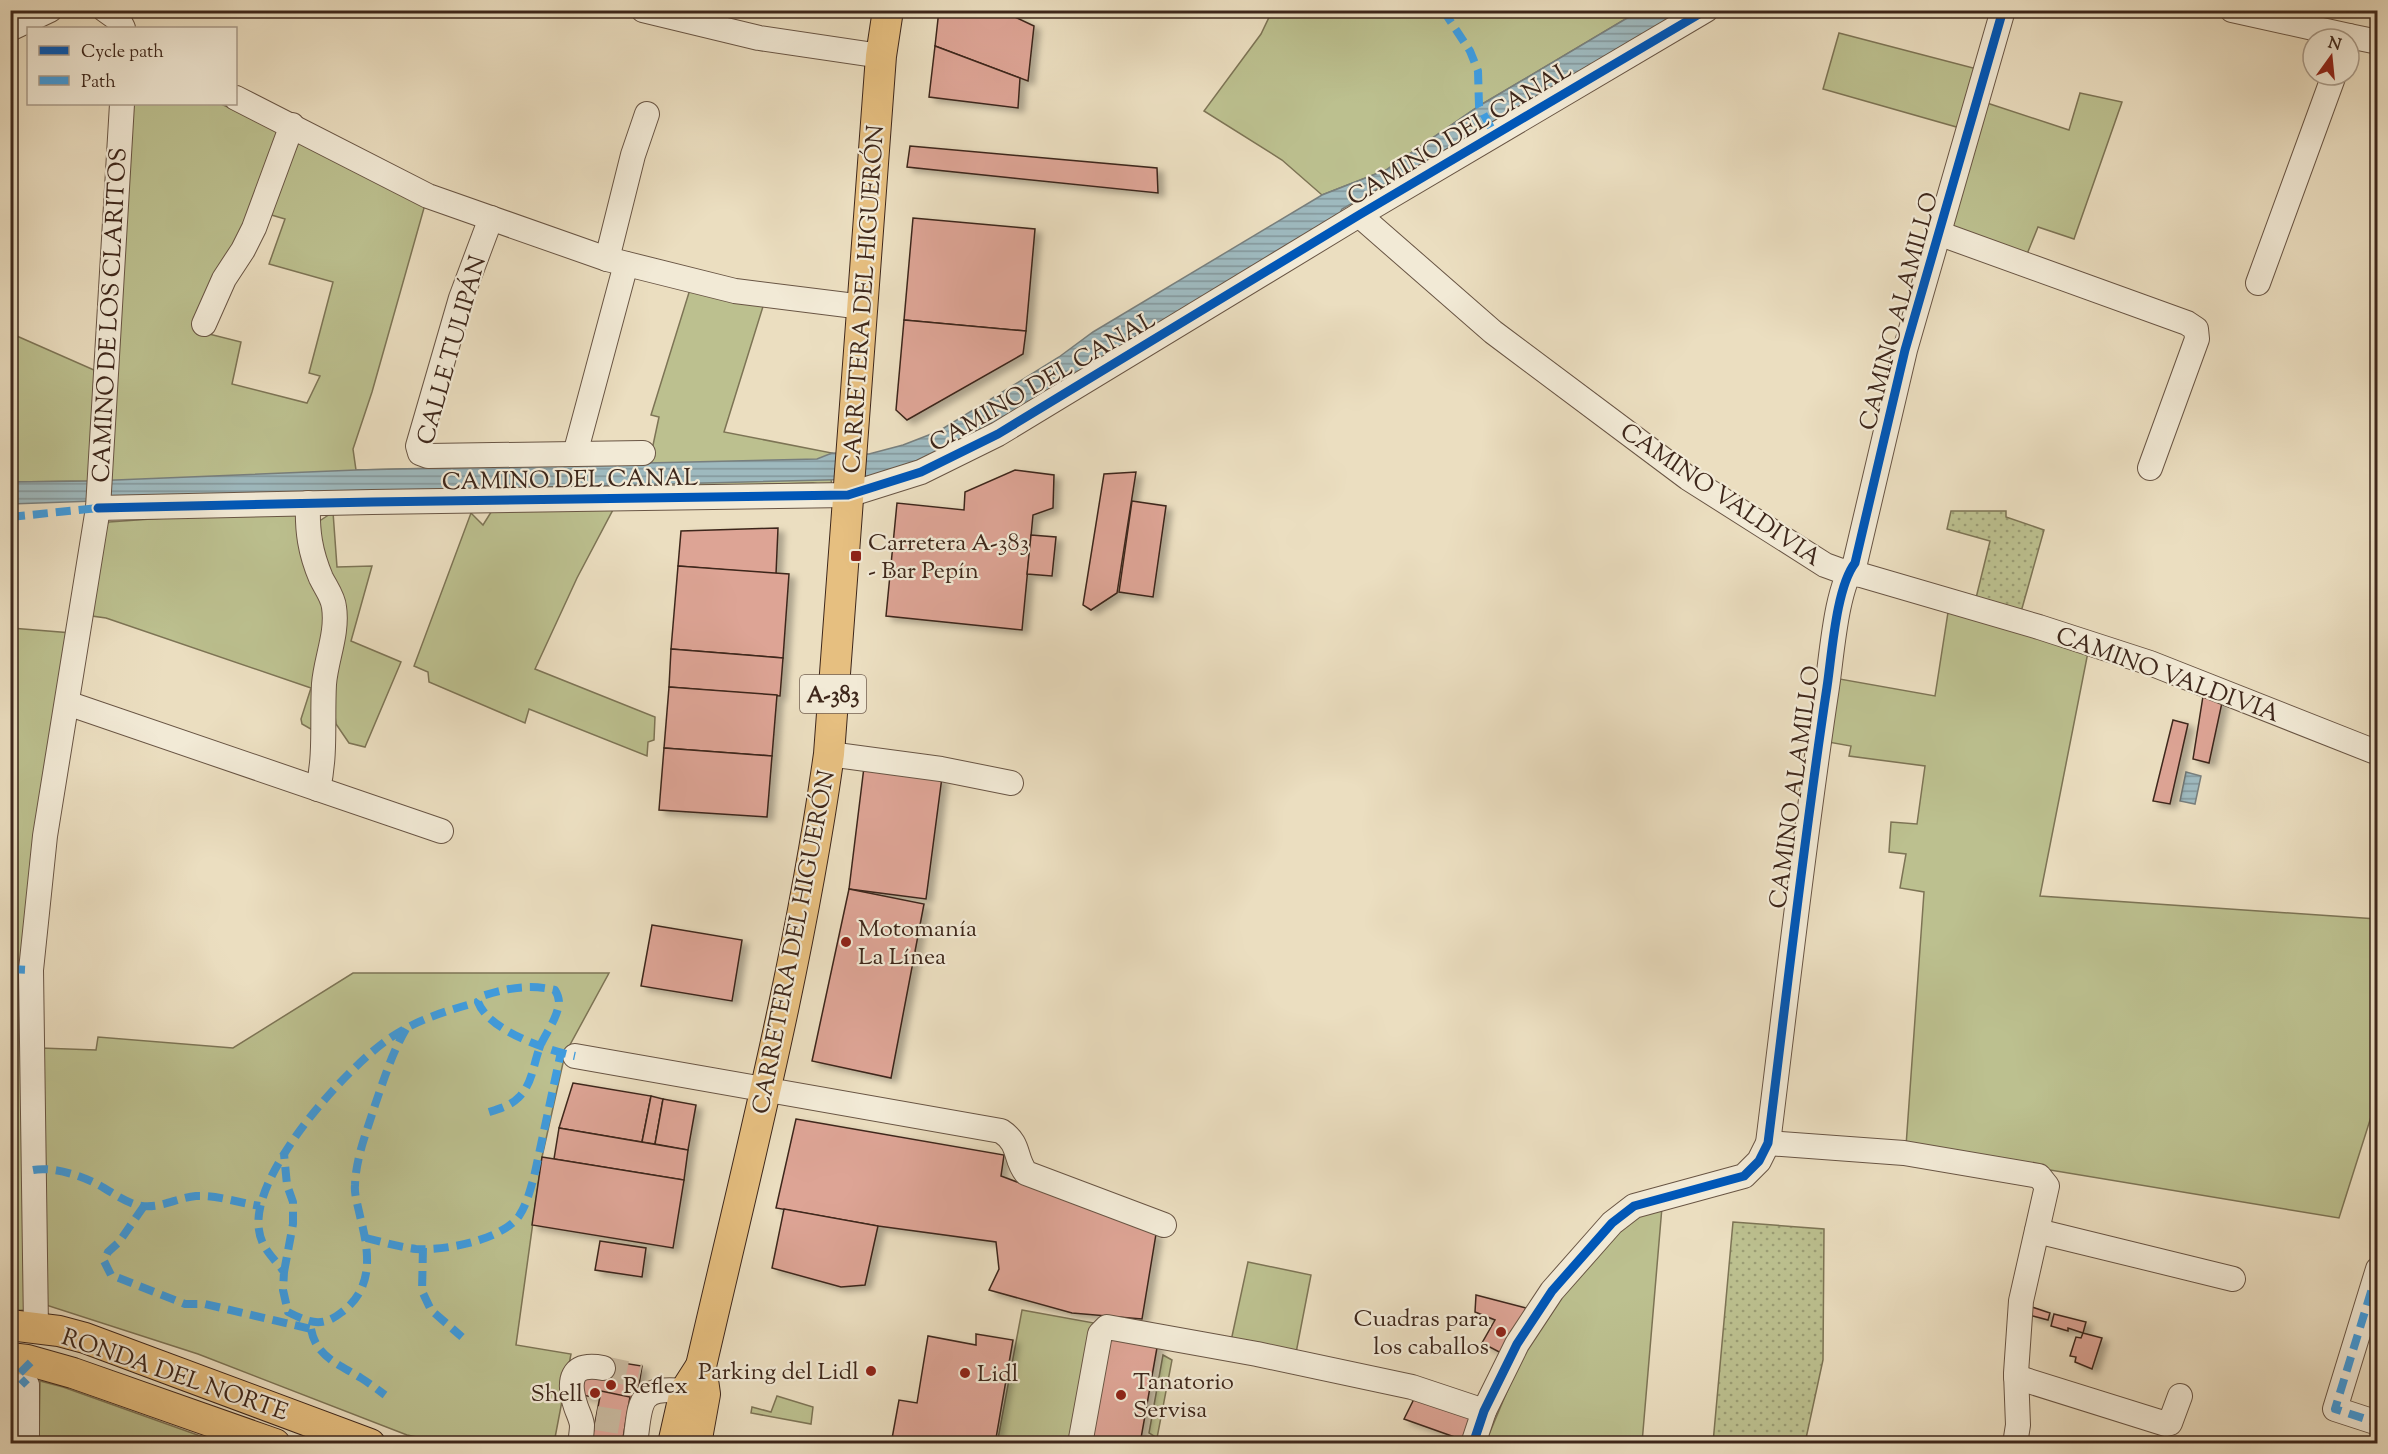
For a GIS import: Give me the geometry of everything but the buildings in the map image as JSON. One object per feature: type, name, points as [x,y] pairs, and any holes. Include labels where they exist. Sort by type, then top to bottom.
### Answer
[{"type":"main road","name":"CARRETERA DEL HIGUERÓN","points":[[701,1366],[787,996],[816,845],[829,754],[881,56],[888,10]]},
{"type":"main road","name":"RONDA DEL NORTE","points":[[23,1326],[85,1338],[133,1354],[370,1443]]},
{"type":"main road","name":"A-383","points":[[673,1443],[685,1390],[701,1366]]},
{"type":"main road","name":"A-383","points":[[696,1443],[705,1394],[701,1366]]},
{"type":"main road","name":"RONDA DEL NORTE","points":[[22,1371],[156,1401],[275,1443]]},
{"type":"street","points":[[10,29],[51,10]]},
{"type":"street","points":[[105,10],[119,20],[122,27]]},
{"type":"street","points":[[643,10],[759,38],[881,56]]},
{"type":"street","name":"CAMINO DEL CANAL","points":[[98,508],[848,495],[921,472],[998,434],[1359,215],[1706,10]]},
{"type":"street","name":"CAMINO ALAMILLO","points":[[1473,1443],[1484,1411],[1517,1344],[1552,1291],[1612,1223],[1634,1206],[1744,1176],[1759,1161],[1768,1143],[1812,783],[1847,573],[1855,563],[1905,350],[2003,10]]},
{"type":"street","points":[[2232,10],[2305,27]]},
{"type":"street","points":[[2361,39],[2378,42]]},
{"type":"street","points":[[2258,282],[2330,87]]},
{"type":"street","points":[[237,98],[428,196],[617,261],[735,291],[863,307]]},
{"type":"street","name":"CAMINO DE LOS CLARITOS","points":[[23,1326],[31,970],[45,836],[98,508],[122,105]]},
{"type":"street","points":[[643,453],[575,454],[617,261],[633,155],[647,114]]},
{"type":"street","points":[[204,324],[224,279],[254,228],[292,125]]},
{"type":"street","name":"CAMINO VALDIVIA","points":[[1359,215],[1493,332],[1688,478],[1825,565],[2038,627],[2150,663],[2378,753]]},
{"type":"street","name":"CALLE TULIPÁN","points":[[491,218],[461,298],[418,446],[420,453],[423,456],[575,454]]},
{"type":"street","points":[[1938,233],[2196,329],[2197,339],[2150,468]]},
{"type":"street","points":[[308,503],[307,530],[312,553],[333,601],[335,611],[332,644],[324,682],[324,758],[318,789]]},
{"type":"street","points":[[67,704],[441,831]]},
{"type":"street","points":[[829,754],[941,769],[1011,783]]},
{"type":"street","points":[[575,1056],[1001,1131],[1015,1144],[1021,1166],[1026,1173],[1164,1225]]},
{"type":"street","points":[[1768,1143],[1904,1153],[2039,1176],[2047,1186],[2021,1301],[2016,1377],[2018,1425],[2014,1443]]},
{"type":"street","points":[[2037,1231],[2233,1279]]},
{"type":"street","points":[[2378,1269],[2335,1409],[2378,1422]]},
{"type":"street","points":[[1080,1443],[1100,1334],[1107,1327],[1257,1354],[1412,1387],[1484,1411]]},
{"type":"street","points":[[579,1443],[582,1427],[588,1417],[576,1407],[571,1382],[580,1368],[585,1366],[603,1368]]},
{"type":"street","points":[[22,1371],[27,1443]]},
{"type":"street","points":[[2016,1377],[2166,1424],[2172,1420],[2180,1396]]},
{"type":"street","points":[[633,1431],[648,1383],[664,1388],[685,1390]]},
{"type":"green space","points":[[1272,11],[1639,11],[1479,106],[1386,170],[1322,195],[1282,160],[1204,111],[1261,34]]},
{"type":"green space","points":[[1839,33],[1977,69],[1960,128],[1823,89]]},
{"type":"green space","points":[[2080,93],[2122,102],[2074,239],[2038,227],[2025,259],[1949,229],[1984,102],[2069,130]]},
{"type":"green space","points":[[127,105],[223,105],[282,131],[201,332],[241,342],[232,384],[307,403],[320,376],[309,373],[333,282],[269,264],[285,219],[268,214],[300,139],[426,201],[372,392],[353,449],[356,470],[649,464],[659,417],[651,415],[691,286],[765,300],[724,432],[832,453],[830,472],[832,486],[813,483],[102,503]]},
{"type":"green space","points":[[10,333],[94,370],[91,481],[11,482]]},
{"type":"green space","points":[[615,506],[577,578],[535,669],[655,717],[654,740],[648,742],[647,756],[529,709],[525,723],[429,682],[428,672],[414,666],[471,513],[483,525],[493,509]]},
{"type":"green space","points":[[277,510],[293,513],[300,519],[328,599],[316,732],[302,724],[301,719],[311,688],[106,618],[92,616],[99,532],[109,522]]},
{"type":"green space","points":[[1951,511],[2006,511],[2006,517],[2044,530],[2021,612],[1976,598],[1990,541],[1947,529]]},
{"type":"green space","points":[[333,512],[337,567],[372,566],[351,641],[401,662],[365,747],[349,743],[336,724],[331,682],[325,576],[318,522]]},
{"type":"green space","points":[[1949,606],[2089,647],[2040,896],[2377,919],[2377,1098],[2339,1218],[1906,1146],[1924,892],[1900,888],[1906,854],[1889,852],[1891,822],[1917,824],[1925,766],[1849,756],[1851,746],[1828,742],[1840,679],[1935,696]]},
{"type":"green space","points":[[11,628],[72,633],[52,745],[25,1310],[11,1311]]},
{"type":"green space","points":[[353,973],[609,973],[565,1054],[542,1157],[516,1345],[571,1354],[554,1443],[446,1443],[407,1435],[198,1354],[46,1305],[41,1048],[96,1050],[98,1037],[233,1048]]},
{"type":"green space","points":[[1662,1207],[1642,1443],[1485,1444],[1526,1346],[1569,1286],[1625,1226],[1639,1215]]},
{"type":"green space","points":[[1733,1222],[1824,1229],[1823,1360],[1805,1443],[1713,1443]]},
{"type":"green space","points":[[1248,1262],[1311,1275],[1296,1353],[1231,1341]]},
{"type":"green space","points":[[1022,1310],[1094,1323],[1072,1443],[997,1444]]},
{"type":"green space","points":[[1163,1355],[1172,1360],[1157,1438],[1149,1433]]},
{"type":"green space","points":[[40,1381],[63,1387],[220,1443],[39,1443]]},
{"type":"green space","points":[[777,1396],[813,1407],[811,1424],[751,1413],[752,1407],[771,1412]]},
{"type":"water","points":[[1639,11],[1690,11],[1342,209],[1339,215],[978,439],[866,479],[345,492],[11,504],[10,482],[91,481],[356,470],[817,459],[832,453],[869,454],[903,445],[939,431],[1059,357],[1093,332],[1322,195],[1386,170],[1479,106]]},
{"type":"water","points":[[2186,772],[2201,776],[2195,804],[2180,801]]},
{"type":"tunnel","points":[[603,1368],[640,1376]]},
{"type":"tunnel","points":[[596,1418],[626,1423]]},
{"type":"marked path","points":[[1443,10],[1470,51],[1478,71],[1479,106],[1495,135]]},
{"type":"marked path","points":[[10,517],[98,508]]},
{"type":"marked path","points":[[10,969],[31,970]]},
{"type":"marked path","points":[[489,1112],[512,1103],[527,1086],[539,1049],[542,1042],[552,1024],[559,1001],[555,990],[536,987],[509,989],[482,996],[478,1002],[484,1012],[506,1030],[535,1044],[550,1049],[575,1056]]},
{"type":"marked path","points":[[406,1029],[385,1076],[357,1164],[355,1189],[366,1242],[365,1280],[353,1302],[335,1317],[322,1322],[303,1319],[288,1312],[283,1290],[284,1272],[265,1248],[260,1236],[260,1207],[269,1181],[305,1124],[327,1097],[371,1053],[401,1031],[443,1012],[478,1002]]},
{"type":"marked path","points":[[366,1238],[416,1249],[442,1248],[486,1238],[511,1224],[524,1207],[534,1177],[561,1052]]},
{"type":"marked path","points":[[284,1154],[287,1185],[293,1202],[293,1224],[284,1272]]},
{"type":"marked path","points":[[33,1170],[60,1171],[79,1176],[137,1205],[153,1206],[188,1197],[204,1196],[260,1206]]},
{"type":"marked path","points":[[144,1206],[119,1242],[108,1252],[104,1261],[111,1275],[185,1304],[205,1304],[311,1329],[314,1325]]},
{"type":"marked path","points":[[423,1248],[422,1291],[431,1310],[462,1337]]},
{"type":"marked path","points":[[2378,1269],[2335,1409],[2378,1423]]},
{"type":"marked path","points":[[311,1329],[323,1353],[385,1395]]},
{"type":"marked path","points":[[20,1373],[32,1361]]},
{"type":"marked path","points":[[21,1379],[27,1385]]},
{"type":"cycle path","points":[[98,508],[848,495],[921,472],[998,434],[1359,215],[1706,10]]},
{"type":"cycle path","points":[[1473,1444],[1484,1411],[1517,1344],[1552,1291],[1612,1223],[1634,1206],[1744,1176],[1759,1161],[1768,1143],[1811,801],[1839,605],[1843,588],[1855,563],[1905,350],[2003,10]]},
{"type":"place","name":"Carretera A-383 - Bar Pepín","points":[[856,556]]},
{"type":"place","name":"Motomanía La Línea","points":[[846,942]]},
{"type":"place","name":"Cuadras para los caballos","points":[[1501,1332]]},
{"type":"place","name":"Parking del Lidl","points":[[871,1371]]},
{"type":"place","name":"Lidl","points":[[965,1373]]},
{"type":"place","name":"Reflex","points":[[611,1385]]},
{"type":"place","name":"Shell","points":[[595,1393]]},
{"type":"place","name":"Tanatorio Servisa","points":[[1121,1395]]}]
